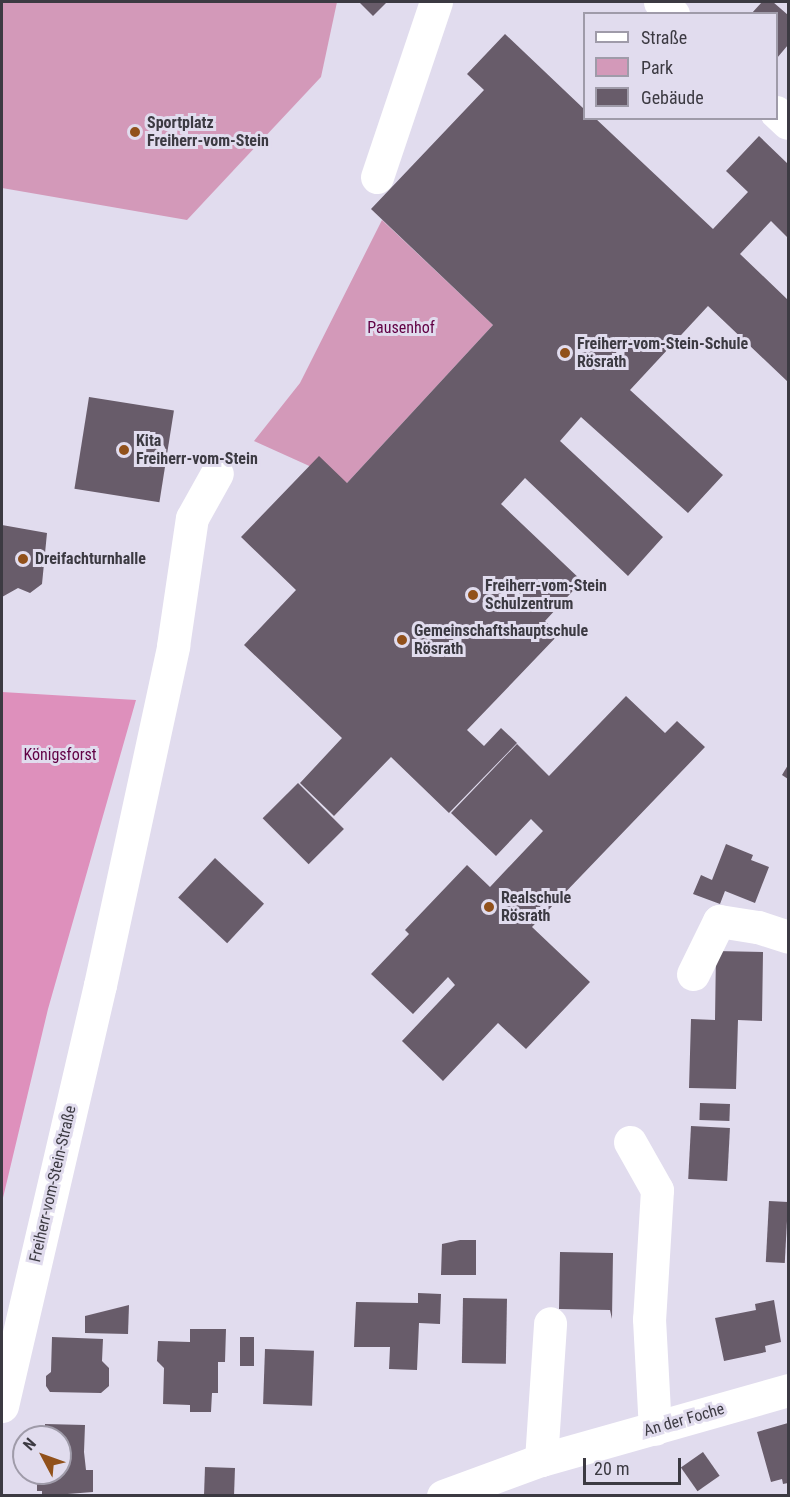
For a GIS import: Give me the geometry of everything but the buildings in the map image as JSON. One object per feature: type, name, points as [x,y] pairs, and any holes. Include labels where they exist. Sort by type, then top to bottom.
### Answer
[{"type":"street","points":[[376,177],[436,2]]},
{"type":"street","name":"Freiherr-vom-Stein-Straße","points":[[2,1406],[104,961],[173,646],[192,518],[217,473]]},
{"type":"street","points":[[693,974],[719,921],[758,927],[789,937]]},
{"type":"street","points":[[630,1142],[657,1190],[649,1319],[656,1429]]},
{"type":"street","points":[[541,1460],[550,1323]]},
{"type":"street","name":"An der Foche","points":[[443,1496],[541,1460],[789,1390]]},
{"type":"green space","name":"Sportplatz Freiherr-vom-Stein","points":[[2,2],[337,2],[321,77],[187,220],[2,188]]},
{"type":"green space","name":"Pausenhof","points":[[382,220],[493,325],[347,483],[254,441],[300,383]]},
{"type":"green space","name":"Königsforst","points":[[2,692],[136,700],[48,1009],[2,1202]]},
{"type":"place","name":"Sportplatz Freiherr-vom-Stein","points":[[135,132]]},
{"type":"place","name":"Freiherr-vom-Stein-Schule Rösrath","points":[[565,353]]},
{"type":"place","name":"Kita Freiherr-vom-Stein","points":[[124,450]]},
{"type":"place","name":"Dreifachturnhalle","points":[[23,559]]},
{"type":"place","name":"Freiherr-vom-Stein Schulzentrum","points":[[473,595]]},
{"type":"place","name":"Gemeinschaftshauptschule Rösrath","points":[[402,640]]},
{"type":"place","name":"Realschule Rösrath","points":[[489,907]]}]
